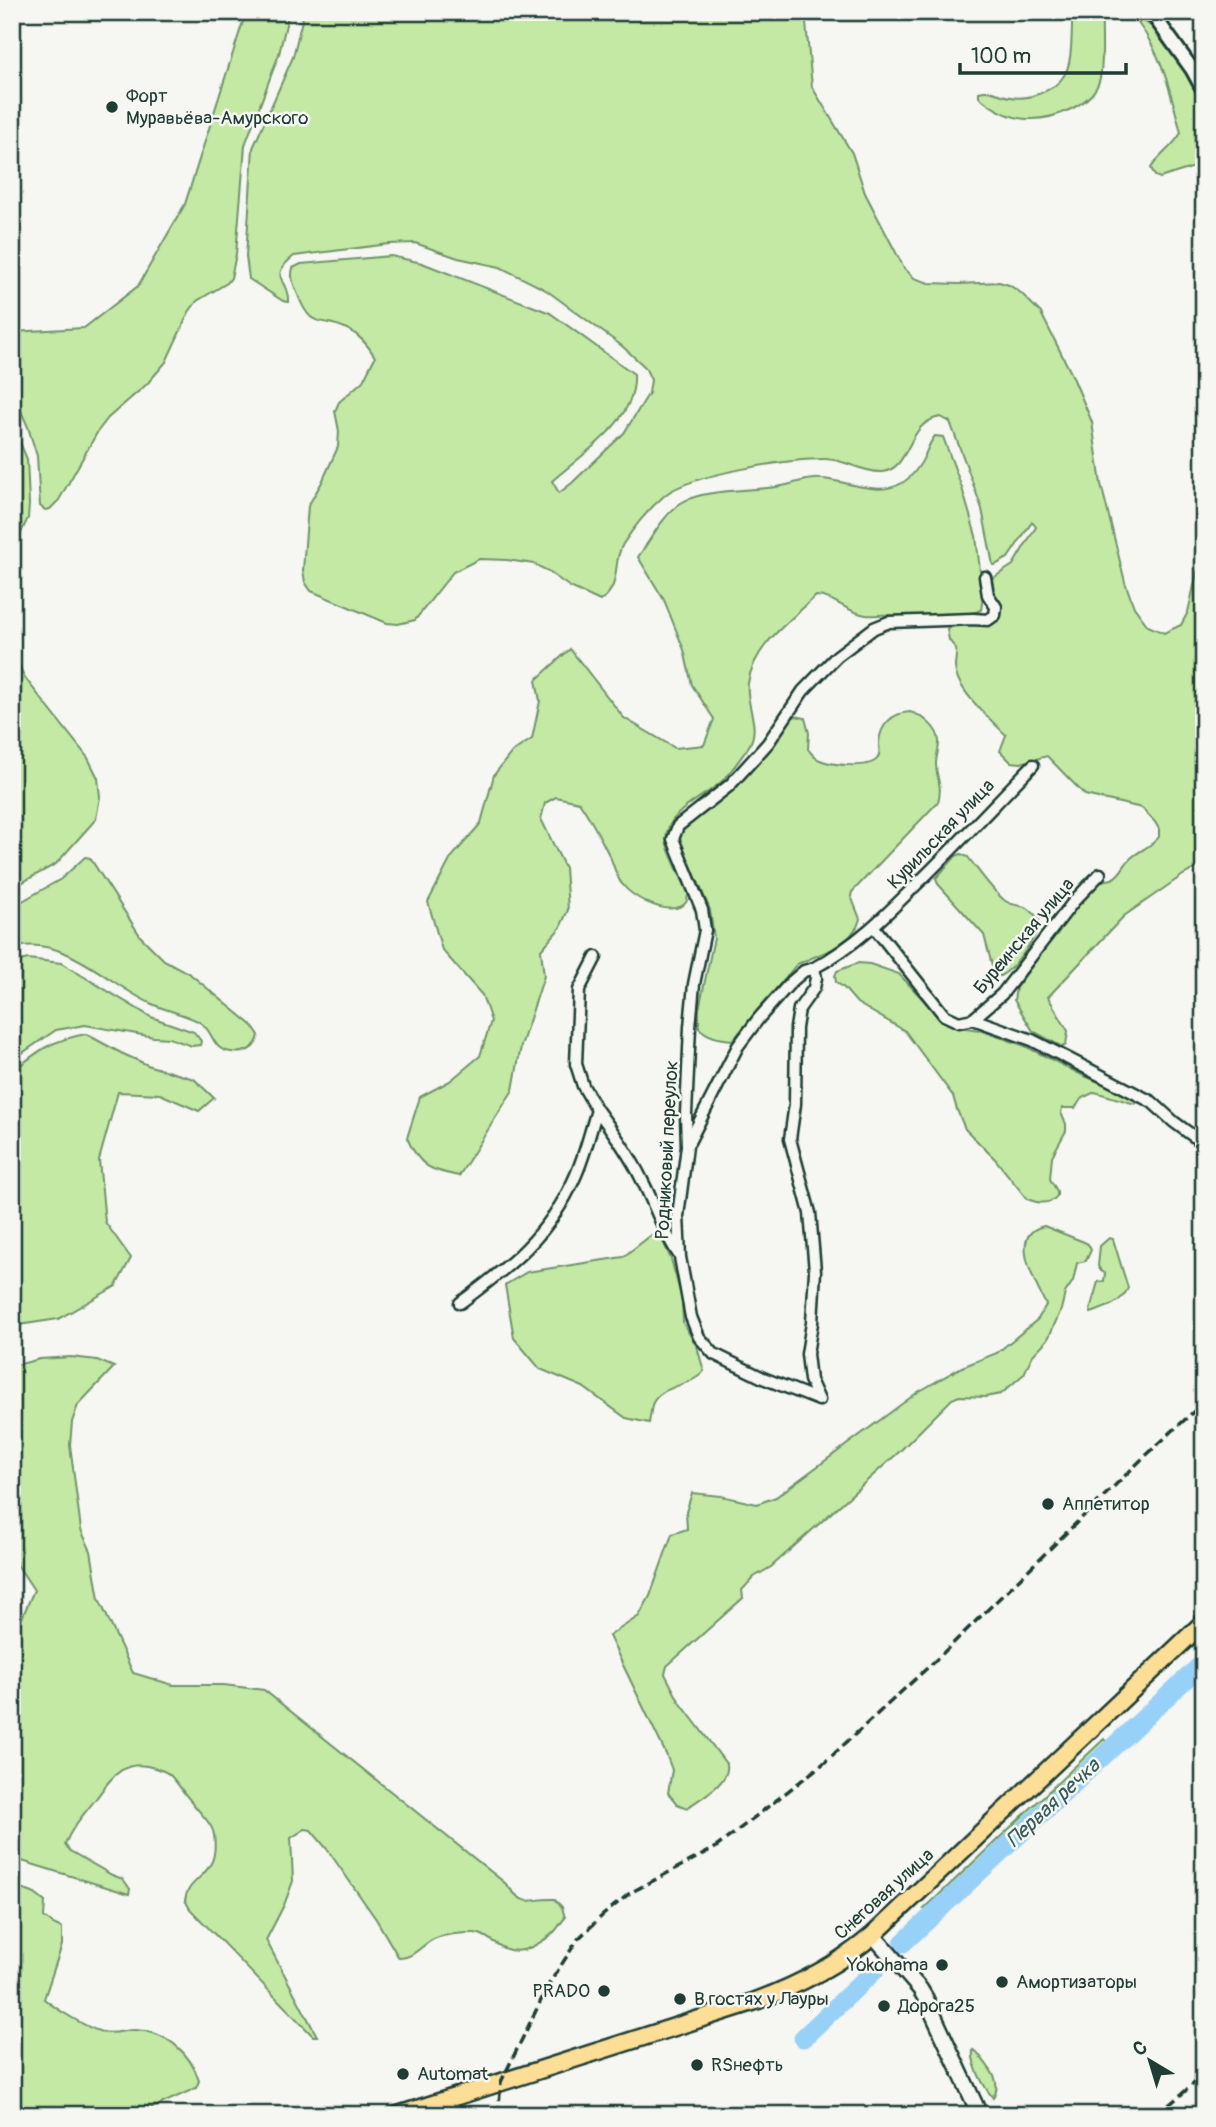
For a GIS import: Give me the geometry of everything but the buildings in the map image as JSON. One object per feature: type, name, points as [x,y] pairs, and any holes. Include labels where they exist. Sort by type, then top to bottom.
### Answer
[{"type":"main road","name":"Снеговая улица","points":[[398,2115],[785,1990],[834,1964],[874,1937],[1204,1622]]},
{"type":"main road","points":[[874,1937],[919,1988],[943,2033],[980,2115]]},
{"type":"street","points":[[1151,12],[1192,69],[1204,91]]},
{"type":"street","name":"Родниковый переулок","points":[[814,968],[814,988],[799,1009],[796,1028],[795,1104],[790,1139],[810,1213],[815,1271],[807,1354],[810,1380],[819,1400],[763,1378],[714,1354],[699,1336],[691,1317],[680,1257],[678,1216],[687,1146],[686,1114],[694,984],[705,930],[702,910],[673,839],[678,826],[730,785],[768,743],[803,691],[837,656],[874,628],[889,622],[988,620],[995,615],[996,607],[988,595],[985,577]]},
{"type":"street","name":"Курильская улица","points":[[687,1146],[738,1046],[791,982],[804,971],[839,955],[874,927],[1032,765]]},
{"type":"street","name":"Буреинская улица","points":[[973,1019],[1002,994],[1074,901],[1100,874]]},
{"type":"street","points":[[874,927],[944,1015],[959,1022],[973,1019],[1032,1040],[1152,1102],[1204,1144]]},
{"type":"street","points":[[596,957],[579,990],[576,1064],[583,1086],[632,1160],[680,1257]]},
{"type":"street","points":[[460,1303],[505,1270],[554,1217],[576,1175],[597,1110]]},
{"type":"green space","points":[[246,12],[289,12],[279,54],[245,145],[236,254],[231,278],[197,301],[189,312],[166,362],[147,384],[108,418],[59,500],[45,510],[40,506],[37,456],[12,390],[12,332],[84,328],[138,286],[185,204]]},
{"type":"green space","points":[[304,12],[805,12],[812,87],[852,153],[865,193],[904,268],[914,278],[929,283],[999,282],[1009,285],[1041,313],[1092,422],[1101,484],[1125,582],[1134,607],[1148,626],[1164,633],[1181,625],[1188,612],[1199,564],[1204,560],[1204,864],[1183,875],[1124,916],[1048,997],[1068,1031],[1066,1045],[1062,1047],[1033,1031],[1014,1000],[1016,988],[1076,906],[1101,881],[1115,877],[1131,858],[1156,840],[1159,837],[1159,829],[1142,808],[1085,795],[1047,756],[1021,763],[1011,762],[1000,751],[1006,735],[974,703],[961,684],[955,666],[956,649],[949,640],[947,629],[962,625],[988,624],[994,600],[990,580],[1013,565],[1036,527],[1032,522],[1008,558],[993,565],[982,509],[950,422],[941,417],[930,420],[915,435],[899,463],[882,472],[840,461],[809,460],[742,469],[678,487],[665,495],[642,518],[627,538],[620,552],[612,588],[600,601],[570,587],[534,564],[479,559],[453,572],[415,620],[398,624],[387,623],[311,591],[305,582],[303,570],[308,506],[338,447],[339,431],[335,411],[339,402],[363,381],[375,357],[364,341],[353,332],[318,321],[308,314],[294,285],[293,268],[301,264],[391,256],[422,263],[550,313],[634,374],[633,391],[618,422],[552,481],[559,493],[624,433],[649,393],[651,380],[645,367],[622,346],[546,290],[500,267],[458,258],[415,243],[294,256],[280,274],[288,302],[249,279],[246,256],[253,148],[293,57]]},
{"type":"green space","points":[[1073,12],[1102,12],[1100,78],[1090,96],[1060,114],[1038,119],[1015,117],[979,97],[979,92],[987,91],[1019,98],[1027,97],[1054,86],[1062,78],[1070,59]]},
{"type":"green space","points":[[1142,20],[1178,58],[1199,94],[1204,110],[1204,164],[1160,178],[1155,176],[1151,168],[1181,133],[1160,62],[1138,23]]},
{"type":"green space","points":[[12,424],[27,459],[29,504],[28,518],[12,552]]},
{"type":"green space","points":[[935,436],[943,437],[976,536],[983,597],[981,610],[949,616],[869,615],[859,614],[816,596],[785,624],[765,645],[748,683],[754,725],[752,741],[724,779],[679,813],[668,829],[667,844],[688,893],[687,901],[682,906],[669,908],[654,905],[639,899],[622,884],[600,837],[579,802],[556,797],[545,803],[541,819],[565,868],[568,910],[560,928],[541,950],[544,976],[521,1046],[513,1090],[459,1176],[427,1166],[416,1155],[407,1138],[420,1097],[450,1081],[480,1056],[491,1021],[482,995],[442,950],[428,902],[451,858],[481,823],[494,775],[512,752],[532,739],[540,701],[536,680],[570,649],[624,718],[675,748],[704,745],[714,719],[692,685],[684,650],[664,600],[638,557],[663,521],[681,503],[713,493],[776,487],[817,479],[863,487],[893,487],[916,471]]},
{"type":"green space","points":[[12,651],[25,678],[88,758],[98,778],[100,797],[96,819],[56,864],[12,888]]},
{"type":"green space","points":[[910,712],[929,723],[938,737],[938,802],[852,892],[860,919],[849,937],[833,949],[797,964],[733,1040],[706,1034],[699,1028],[699,1009],[714,938],[710,910],[679,837],[682,829],[790,718],[805,718],[809,733],[808,749],[816,758],[825,762],[858,765],[873,762],[878,757],[880,737],[888,721]]},
{"type":"green space","points":[[961,854],[968,857],[1004,900],[1026,907],[1040,922],[1024,953],[1000,976],[993,969],[984,935],[938,884],[936,878]]},
{"type":"green space","points":[[85,857],[90,858],[141,937],[164,960],[190,974],[252,1025],[259,1035],[253,1047],[241,1052],[220,1048],[198,1021],[152,1004],[68,954],[32,946],[12,948],[12,907],[61,879]]},
{"type":"green space","points":[[28,959],[61,963],[151,1017],[194,1032],[201,1041],[200,1045],[192,1046],[169,1038],[85,1025],[56,1030],[12,1060],[12,963]]},
{"type":"green space","points":[[858,963],[870,964],[899,974],[941,1019],[959,1027],[980,1030],[1025,1046],[1082,1075],[1134,1096],[1138,1102],[1135,1104],[1095,1092],[1082,1098],[1075,1108],[1062,1108],[1066,1131],[1052,1156],[1050,1179],[1057,1196],[1051,1201],[1043,1202],[1027,1199],[995,1159],[965,1129],[953,1096],[905,1031],[857,1003],[836,982],[837,971]]},
{"type":"green space","points":[[86,1034],[150,1066],[194,1079],[214,1098],[199,1111],[160,1094],[118,1092],[99,1160],[105,1222],[131,1258],[116,1286],[58,1319],[12,1326],[12,1072],[46,1047]]},
{"type":"green space","points":[[1044,1226],[1088,1244],[1091,1250],[1086,1261],[1077,1263],[1073,1281],[1065,1293],[1061,1310],[1048,1339],[1032,1356],[1024,1374],[1001,1394],[985,1397],[959,1396],[952,1399],[899,1452],[771,1567],[754,1577],[742,1590],[743,1598],[667,1666],[665,1674],[679,1701],[727,1765],[724,1778],[713,1789],[687,1808],[677,1804],[668,1793],[672,1770],[666,1754],[609,1636],[639,1616],[650,1596],[672,1534],[687,1529],[686,1512],[692,1493],[757,1504],[776,1497],[918,1392],[962,1367],[997,1353],[1038,1319],[1046,1305],[1031,1274],[1026,1250],[1027,1239],[1033,1231]]},
{"type":"green space","points":[[654,1233],[661,1237],[671,1259],[682,1299],[683,1323],[697,1347],[704,1371],[656,1398],[649,1423],[626,1418],[583,1387],[540,1369],[514,1338],[505,1285],[527,1272],[623,1257]]},
{"type":"green space","points":[[1109,1238],[1113,1239],[1128,1288],[1117,1301],[1091,1313],[1098,1282],[1104,1281],[1105,1273],[1098,1266],[1100,1246]]},
{"type":"green space","points":[[71,1357],[97,1360],[114,1367],[78,1405],[72,1422],[70,1445],[81,1530],[91,1551],[99,1599],[133,1673],[173,1685],[224,1685],[264,1690],[505,1883],[518,1897],[527,1901],[554,1899],[562,1907],[565,1918],[545,1940],[515,1951],[501,1947],[480,1934],[450,1935],[431,1940],[409,1956],[399,1958],[376,1919],[327,1849],[311,1830],[305,1829],[291,1838],[293,1881],[266,1940],[317,2036],[313,2036],[190,1909],[185,1900],[192,1885],[213,1860],[214,1835],[208,1822],[167,1773],[144,1766],[126,1768],[119,1772],[78,1821],[65,1845],[70,1851],[123,1879],[130,1889],[129,1894],[12,1858],[12,1641],[34,1590],[12,1557],[12,1366],[40,1359]]},
{"type":"green space","points":[[1104,1739],[1107,1743],[928,1910],[924,1909]]},
{"type":"green space","points":[[12,1885],[35,1894],[45,1902],[44,1917],[62,1928],[62,1945],[44,1999],[72,2018],[102,2032],[146,2031],[167,2039],[190,2061],[199,2081],[196,2088],[152,2108],[145,2115],[12,2115]]},
{"type":"green space","points":[[973,2050],[993,2074],[997,2086],[993,2098],[976,2068]]},
{"type":"waterway","name":"Первая речка","points":[[903,1943],[1204,1662]]},
{"type":"waterway","name":"Первая речка","points":[[803,2038],[875,1970]]},
{"type":"railway","points":[[498,2115],[501,2082],[549,1984],[578,1939],[630,1893],[715,1848],[824,1763],[938,1658],[1204,1402]]},
{"type":"railway","points":[[1157,2115],[1204,2075]]},
{"type":"place","name":"Форт Муравьёва-Амурского","points":[[112,107]]},
{"type":"place","name":"Аппетитор","points":[[1048,1504]]},
{"type":"place","name":"Yokohama","points":[[942,1965]]},
{"type":"place","name":"Амортизаторы","points":[[1002,1982]]},
{"type":"place","name":"PRADO","points":[[604,1991]]},
{"type":"place","name":"В гостях у Лауры","points":[[680,1999]]},
{"type":"place","name":"Дорога25","points":[[884,2006]]},
{"type":"place","name":"RSнефть","points":[[697,2065]]},
{"type":"place","name":"Automat","points":[[403,2074]]}]
